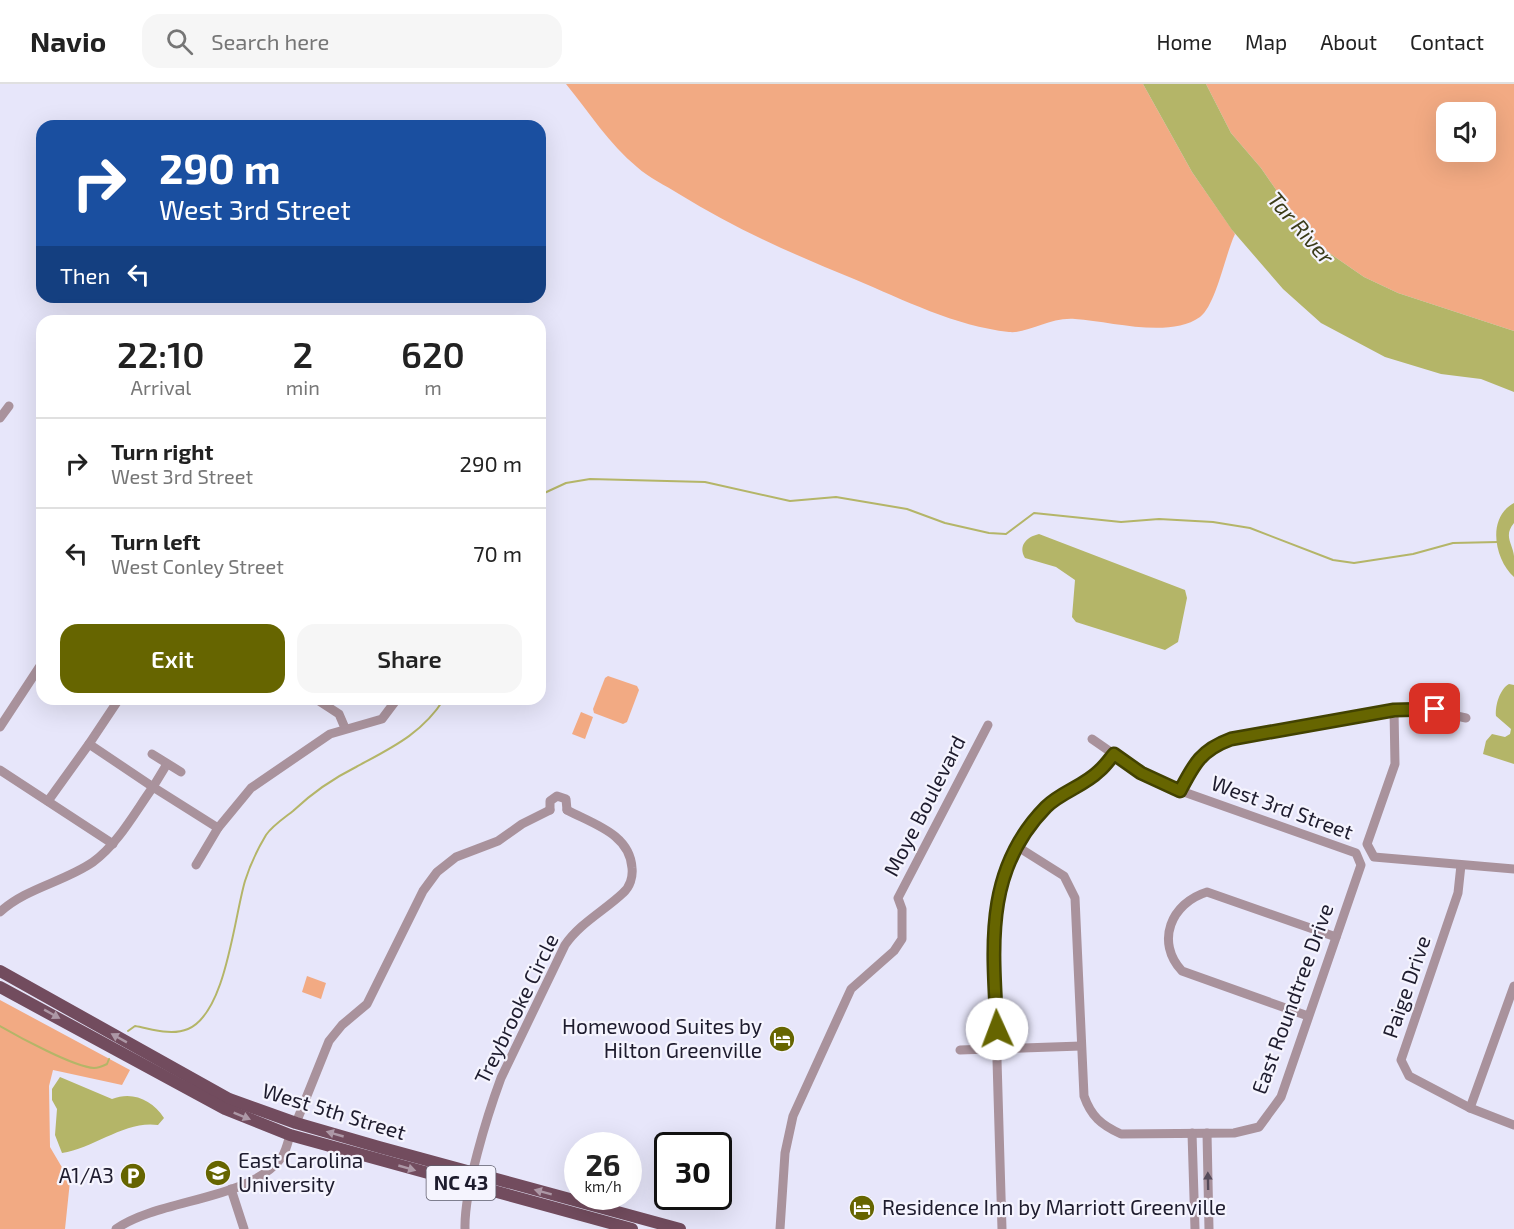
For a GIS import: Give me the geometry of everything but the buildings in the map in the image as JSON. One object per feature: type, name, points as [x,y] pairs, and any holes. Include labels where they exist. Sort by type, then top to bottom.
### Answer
[{"type":"main road","name":"West 5th Street","points":[[0,971],[229,1099],[296,1123],[632,1229]]},
{"type":"main road","name":"West 5th Street","points":[[0,987],[225,1109],[290,1135],[680,1229]]},
{"type":"street","points":[[0,418],[9,406]]},
{"type":"street","points":[[0,727],[36,672]]},
{"type":"street","points":[[48,801],[115,705]]},
{"type":"street","points":[[325,705],[339,714],[345,728]]},
{"type":"street","points":[[196,865],[218,828],[251,788],[330,734],[382,719],[392,705]]},
{"type":"street","points":[[1180,791],[1196,762],[1213,745],[1231,739],[1394,710],[1435,709],[1466,718]]},
{"type":"street","name":"West 3rd Street","points":[[1394,710],[1395,764],[1367,844],[1374,857],[1514,869]]},
{"type":"street","name":"Moye Boulevard","points":[[780,1229],[785,1153],[792,1116],[851,989],[894,951],[902,939],[902,909],[898,898],[988,725]]},
{"type":"street","name":"West 3rd Street","points":[[1092,739],[1141,773],[1180,791],[1355,852],[1361,865]]},
{"type":"street","points":[[89,744],[218,828]]},
{"type":"street","points":[[152,754],[181,772]]},
{"type":"street","points":[[1002,1229],[993,925],[1001,880],[1018,847],[1047,806],[1098,772],[1114,754]]},
{"type":"street","points":[[0,912],[27,895],[94,861],[113,844],[167,764]]},
{"type":"street","points":[[0,770],[113,844]]},
{"type":"street","name":"Treybrooke Circle","points":[[550,810],[550,801],[557,796],[566,799],[567,810]]},
{"type":"street","name":"Treybrooke Circle","points":[[550,810],[560,815],[567,810]]},
{"type":"street","name":"Treybrooke Circle","points":[[296,1123],[329,1041],[342,1025],[367,1004],[423,891],[438,872],[456,857],[498,841],[522,824],[550,810]]},
{"type":"street","name":"Treybrooke Circle","points":[[465,1229],[465,1213],[501,1078],[565,945],[573,934],[624,892],[632,877],[631,859],[624,843],[609,832],[567,810]]},
{"type":"street","name":"East Roundtree Drive","points":[[1018,847],[1064,876],[1075,898],[1083,1096],[1090,1114],[1104,1127],[1121,1134],[1234,1133],[1260,1127],[1281,1097],[1361,865]]},
{"type":"street","name":"Paige Drive","points":[[1461,865],[1458,893],[1401,1060],[1409,1076],[1470,1108],[1514,1125]]},
{"type":"street","points":[[1308,1016],[1182,971],[1171,960],[1168,948],[1169,935],[1179,907],[1192,897],[1207,892],[1336,937]]},
{"type":"street","points":[[1470,1108],[1514,986]]},
{"type":"street","points":[[960,1050],[1081,1046]]},
{"type":"street","points":[[1192,1133],[1196,1229]]},
{"type":"street","points":[[1208,1133],[1209,1229]]},
{"type":"street","points":[[116,1229],[152,1212],[231,1189],[260,1174],[282,1156],[290,1135]]},
{"type":"street","points":[[231,1189],[244,1229]]},
{"type":"shaded area","points":[[566,84],[1143,84],[1192,172],[1235,234],[1211,302],[1200,317],[1187,323],[1156,328],[1065,319],[1024,331],[1009,332],[989,329],[949,318],[911,303],[743,230],[700,207],[647,175],[627,158],[608,138]]},
{"type":"shaded area","points":[[1206,84],[1514,84],[1514,331],[1398,293],[1364,277],[1322,248],[1297,220],[1261,168],[1231,133]]},
{"type":"shaded area","points":[[608,676],[637,686],[639,690],[627,722],[623,724],[594,713],[593,709],[605,678]]},
{"type":"shaded area","points":[[581,712],[593,717],[585,739],[572,734]]},
{"type":"shaded area","points":[[307,976],[326,983],[321,999],[302,992]]},
{"type":"shaded area","points":[[0,1000],[130,1070],[122,1085],[53,1070],[49,1086],[50,1147],[70,1181],[65,1229],[0,1229]]},
{"type":"water","name":"Tar River","points":[[1143,84],[1206,84],[1231,133],[1261,168],[1297,220],[1322,248],[1364,277],[1398,293],[1514,331],[1514,392],[1481,379],[1441,374],[1385,357],[1321,323],[1283,289],[1232,230],[1192,172]]},
{"type":"water","points":[[1514,503],[1514,523],[1509,536],[1514,556],[1514,577],[1502,560],[1496,539],[1500,518],[1505,510]]},
{"type":"water","points":[[1039,534],[1185,590],[1187,598],[1178,642],[1165,650],[1076,622],[1072,617],[1075,580],[1056,567],[1025,558],[1023,554],[1025,543],[1030,537]]},
{"type":"water","points":[[1509,684],[1514,685],[1514,764],[1483,754],[1486,741],[1492,734],[1505,737],[1510,734],[1511,729],[1496,716],[1497,702]]},
{"type":"water","points":[[60,1077],[112,1099],[127,1096],[141,1099],[154,1106],[164,1118],[158,1125],[122,1130],[86,1146],[62,1153],[55,1135],[57,1109],[52,1100],[52,1089]]},
{"type":"waterway","points":[[546,492],[566,483],[590,479],[705,482],[790,501],[836,497],[907,509],[945,523],[989,533],[1006,534],[1034,513],[1121,522],[1159,519],[1213,522],[1250,528],[1333,560],[1354,563],[1413,554],[1453,543],[1498,542]]},
{"type":"waterway","points":[[128,1031],[135,1026],[162,1031],[182,1031],[201,1020],[220,985],[245,881],[254,858],[269,832],[307,798],[339,776],[416,731],[440,705]]},
{"type":"waterway","points":[[0,1026],[74,1063],[94,1068],[107,1064],[109,1059]]},
{"type":"place","name":"Homewood Suites by Hilton Greenville","points":[[782,1039]]},
{"type":"place","name":"East Carolina University","points":[[218,1173]]},
{"type":"place","name":"A1/A3","points":[[133,1176]]},
{"type":"place","name":"Residence Inn by Marriott Greenville","points":[[862,1208]]},
{"type":"route","points":[[997,1029],[993,925],[1001,880],[1025,835],[1047,806],[1098,772],[1114,754],[1141,773],[1180,791],[1196,762],[1213,745],[1231,739],[1394,710],[1435,709]]}]
